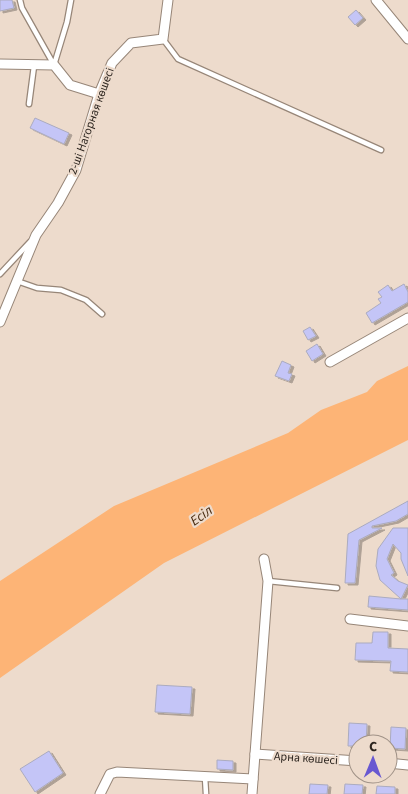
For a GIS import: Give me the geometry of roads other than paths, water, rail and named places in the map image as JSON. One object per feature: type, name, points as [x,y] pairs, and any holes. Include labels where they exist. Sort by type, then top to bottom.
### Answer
[{"type":"street","points":[[163,39],[168,0]]},
{"type":"street","points":[[376,0],[408,39]]},
{"type":"street","name":"2-ші Нагорная көшесі","points":[[0,322],[36,235],[58,203],[76,170],[99,94],[112,63],[131,43],[163,39]]},
{"type":"street","points":[[0,64],[54,65],[70,85],[99,94]]},
{"type":"street","points":[[330,362],[408,318]]},
{"type":"street","points":[[252,794],[268,581],[264,559]]},
{"type":"street","points":[[350,619],[408,626]]},
{"type":"street","name":"Арна көшесі","points":[[255,754],[348,760]]},
{"type":"street","points":[[100,794],[110,774],[118,772],[253,780]]},
{"type":"lane","points":[[20,0],[22,8],[54,65]]},
{"type":"lane","points":[[54,65],[67,22],[71,0]]},
{"type":"lane","points":[[163,39],[178,59],[381,150]]},
{"type":"lane","points":[[29,104],[34,66]]},
{"type":"lane","points":[[0,274],[36,235]]},
{"type":"lane","points":[[17,280],[37,288],[61,290],[86,300],[102,314]]},
{"type":"lane","points":[[268,581],[337,588]]},
{"type":"lane","points":[[205,777],[206,794]]},
{"type":"water","name":"Есіл","points":[[408,366],[408,440],[164,563],[0,678],[0,581],[114,506],[288,433],[321,410],[367,392],[377,381]]}]
